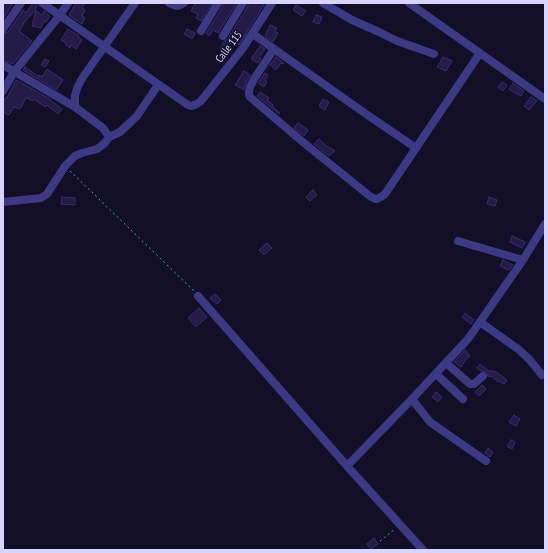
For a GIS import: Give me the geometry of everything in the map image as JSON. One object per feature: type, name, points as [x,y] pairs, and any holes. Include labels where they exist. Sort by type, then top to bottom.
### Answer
[{"type":"street","points":[[3,28],[21,3]]},
{"type":"street","points":[[3,202],[41,198],[47,194],[65,166],[76,156],[97,149],[105,143],[109,136],[120,132],[137,116],[158,85],[42,3]]},
{"type":"street","points":[[3,91],[14,72],[68,3]]},
{"type":"street","points":[[75,107],[78,86],[135,3]]},
{"type":"street","points":[[169,3],[174,6],[178,6],[184,3]]},
{"type":"street","points":[[201,31],[218,3]]},
{"type":"street","points":[[223,36],[243,3]]},
{"type":"street","name":"Calle 115","points":[[158,85],[188,105],[195,105],[201,101],[243,48],[272,3]]},
{"type":"street","points":[[323,3],[352,20],[397,40],[434,54]]},
{"type":"street","points":[[409,3],[545,99]]},
{"type":"street","points":[[253,34],[416,148]]},
{"type":"street","points":[[274,49],[250,87],[250,98],[371,197],[376,199],[385,194],[480,53]]},
{"type":"street","points":[[3,65],[75,107],[103,128],[109,136]]},
{"type":"street","points":[[347,466],[468,339],[523,260],[545,224]]},
{"type":"street","points":[[458,240],[523,260]]},
{"type":"street","points":[[198,296],[423,550]]},
{"type":"street","points":[[480,322],[518,349],[529,359],[542,375]]},
{"type":"street","points":[[446,363],[470,384],[474,384],[483,376]]},
{"type":"street","points":[[436,374],[463,399]]},
{"type":"street","points":[[412,399],[430,422],[486,461]]},
{"type":"path","points":[[65,166],[198,296]]},
{"type":"path","points":[[380,541],[400,525]]},
{"type":"building","points":[[3,3],[13,3],[3,19]]},
{"type":"building","points":[[33,3],[37,5],[35,10],[24,23],[22,23],[24,24],[19,31],[32,41],[13,64],[3,60],[3,34],[8,32],[23,10],[26,13]]},
{"type":"building","points":[[76,3],[85,3],[82,8],[85,10],[82,16],[85,18],[82,24],[69,15]]},
{"type":"building","points":[[195,3],[212,3],[201,21],[196,18],[198,14],[191,11]]},
{"type":"building","points":[[223,3],[237,3],[218,33],[213,30],[209,36],[206,33],[223,6]]},
{"type":"building","points":[[248,3],[265,3],[239,45],[232,40],[226,52],[220,49],[224,41],[228,39],[248,6]]},
{"type":"building","points":[[296,5],[306,11],[302,16],[293,10]]},
{"type":"building","points":[[36,11],[42,15],[44,11],[50,16],[46,22],[44,21],[41,28],[32,26]]},
{"type":"building","points":[[316,15],[322,17],[319,24],[313,22]]},
{"type":"building","points":[[270,25],[277,28],[275,32],[278,33],[273,42],[265,36]]},
{"type":"building","points":[[68,29],[79,36],[78,37],[82,40],[76,49],[71,45],[70,48],[61,40]]},
{"type":"building","points":[[187,29],[195,33],[192,39],[184,34]]},
{"type":"building","points":[[260,46],[265,49],[259,58],[261,58],[258,63],[251,59]]},
{"type":"building","points":[[276,57],[284,63],[281,63],[276,70],[270,65]]},
{"type":"building","points":[[443,57],[452,61],[446,71],[437,67]]},
{"type":"building","points":[[45,59],[49,61],[45,67],[41,65]]},
{"type":"building","points":[[25,67],[42,77],[47,69],[63,80],[56,90],[23,70]]},
{"type":"building","points":[[244,71],[250,75],[244,90],[235,85]]},
{"type":"building","points":[[265,73],[268,75],[265,80],[267,81],[264,87],[258,83]]},
{"type":"building","points":[[16,80],[50,99],[62,109],[58,114],[47,105],[45,107],[34,99],[33,101],[26,98],[20,109],[14,107],[9,115],[3,112],[3,103]]},
{"type":"building","points":[[502,82],[507,85],[503,91],[498,87]]},
{"type":"building","points":[[513,83],[524,91],[521,96],[509,89]]},
{"type":"building","points":[[260,92],[269,98],[267,100],[280,113],[279,114],[257,96]]},
{"type":"building","points":[[531,97],[537,101],[529,110],[524,106]]},
{"type":"building","points":[[323,99],[329,102],[325,110],[319,106]]},
{"type":"building","points":[[298,123],[308,130],[304,136],[294,128]]},
{"type":"building","points":[[319,139],[335,151],[329,156],[314,144]]},
{"type":"building","points":[[313,190],[317,195],[310,201],[306,197]]},
{"type":"building","points":[[62,197],[75,198],[75,205],[61,204]]},
{"type":"building","points":[[489,197],[497,200],[495,206],[487,204]]},
{"type":"building","points":[[512,236],[525,242],[522,248],[510,242]]},
{"type":"building","points":[[267,243],[272,248],[264,255],[259,250]]},
{"type":"building","points":[[503,260],[513,265],[509,270],[500,266]]},
{"type":"building","points":[[215,294],[221,300],[217,304],[210,298]]},
{"type":"building","points":[[199,308],[207,317],[196,327],[188,318]]},
{"type":"building","points":[[465,313],[474,320],[471,324],[462,317]]},
{"type":"building","points":[[465,350],[470,356],[465,360],[461,367],[454,362]]},
{"type":"building","points":[[480,364],[490,372],[491,370],[494,372],[495,371],[507,380],[504,384],[499,381],[498,382],[491,376],[488,376],[487,372],[481,371],[477,368]]},
{"type":"building","points":[[482,385],[486,389],[479,396],[475,392]]},
{"type":"building","points":[[436,392],[442,397],[438,402],[432,397]]},
{"type":"building","points":[[514,415],[520,419],[516,426],[509,422]]},
{"type":"building","points":[[511,440],[515,442],[512,449],[507,446]]},
{"type":"building","points":[[488,448],[493,452],[490,457],[485,453]]},
{"type":"building","points":[[374,538],[378,544],[371,549],[367,544]]}]
